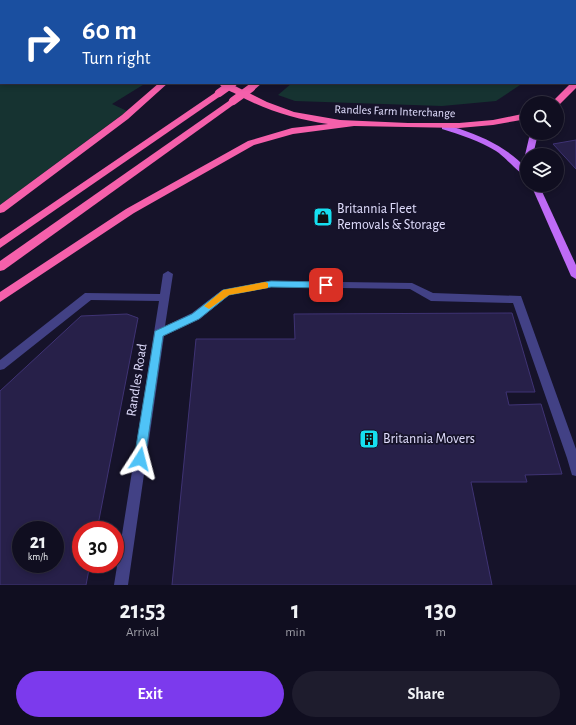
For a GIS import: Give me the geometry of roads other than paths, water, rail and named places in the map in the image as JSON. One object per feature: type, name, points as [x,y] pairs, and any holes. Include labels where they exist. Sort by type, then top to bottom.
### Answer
[{"type":"highway","points":[[0,210],[125,117],[163,84]]},
{"type":"highway","points":[[0,244],[220,88],[230,84]]},
{"type":"highway","points":[[563,96],[575,84]]},
{"type":"highway","points":[[0,267],[254,86]]},
{"type":"highway","name":"Randles Farm Interchange","points":[[220,88],[280,111],[314,119],[352,124],[444,127],[506,121],[520,118]]},
{"type":"highway","points":[[0,298],[130,212],[211,164],[251,143],[292,131],[352,124]]},
{"type":"main road","points":[[444,127],[481,140],[502,150],[520,166]]},
{"type":"main road","points":[[538,192],[576,276]]},
{"type":"street","name":"Randles Road","points":[[121,585],[168,274]]},
{"type":"street","points":[[159,334],[196,316],[226,292],[271,284],[412,286],[431,297],[517,299],[573,458],[576,471]]},
{"type":"street","points":[[0,366],[89,296],[164,298]]},
{"type":"place","name":"Britannia Fleet Removals & Storage","points":[[323,217]]},
{"type":"place","name":"Britannia Movers","points":[[369,439]]}]
